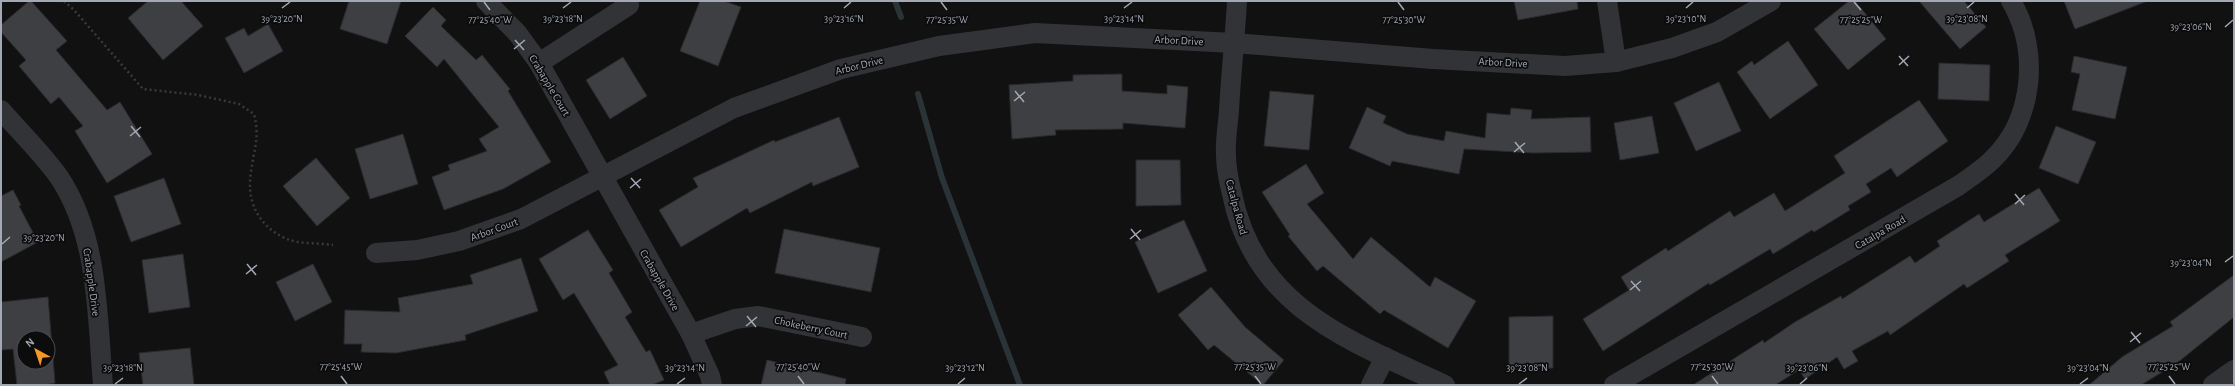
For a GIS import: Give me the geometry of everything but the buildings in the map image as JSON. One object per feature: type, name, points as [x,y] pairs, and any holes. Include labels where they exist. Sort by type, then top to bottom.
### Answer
[{"type":"street","name":"Crabapple Court","points":[[486,1],[518,34],[539,63],[602,177]]},
{"type":"street","name":"Catalpa Road","points":[[1237,1],[1226,156],[1234,204],[1241,228],[1252,252],[1265,273],[1278,288],[1301,309],[1320,323],[1385,357],[1445,385]]},
{"type":"street","points":[[1607,1],[1616,62]]},
{"type":"street","name":"Arbor Drive","points":[[602,177],[734,108],[841,69],[939,46],[1036,33],[1234,43],[1433,59],[1565,66],[1616,62],[1672,48],[1717,32],[1771,1]]},
{"type":"street","name":"Catalpa Road","points":[[1614,385],[1958,186],[1993,160],[2014,130],[2028,96],[2029,52],[2020,17],[2011,1]]},
{"type":"street","points":[[539,63],[629,5]]},
{"type":"street","name":"Crabapple Drive","points":[[1,110],[59,177],[80,220],[90,253],[102,385]]},
{"type":"street","name":"Arbor Court","points":[[376,253],[416,250],[459,241],[521,219],[602,177]]},
{"type":"street","name":"Crabapple Drive","points":[[602,177],[691,334],[710,376],[712,385]]},
{"type":"street","name":"Chokeberry Court","points":[[691,334],[735,319],[758,316],[862,337]]},
{"type":"street","points":[[1370,385],[1385,357]]},
{"type":"street","points":[[2213,385],[2234,370]]},
{"type":"path","points":[[64,1],[74,10],[143,89],[198,95],[239,104],[254,114],[258,130],[250,174],[253,206],[263,224],[288,239],[333,245]]},
{"type":"waterway","points":[[895,1],[901,17]]},
{"type":"waterway","points":[[918,94],[942,178],[1020,385]]}]
